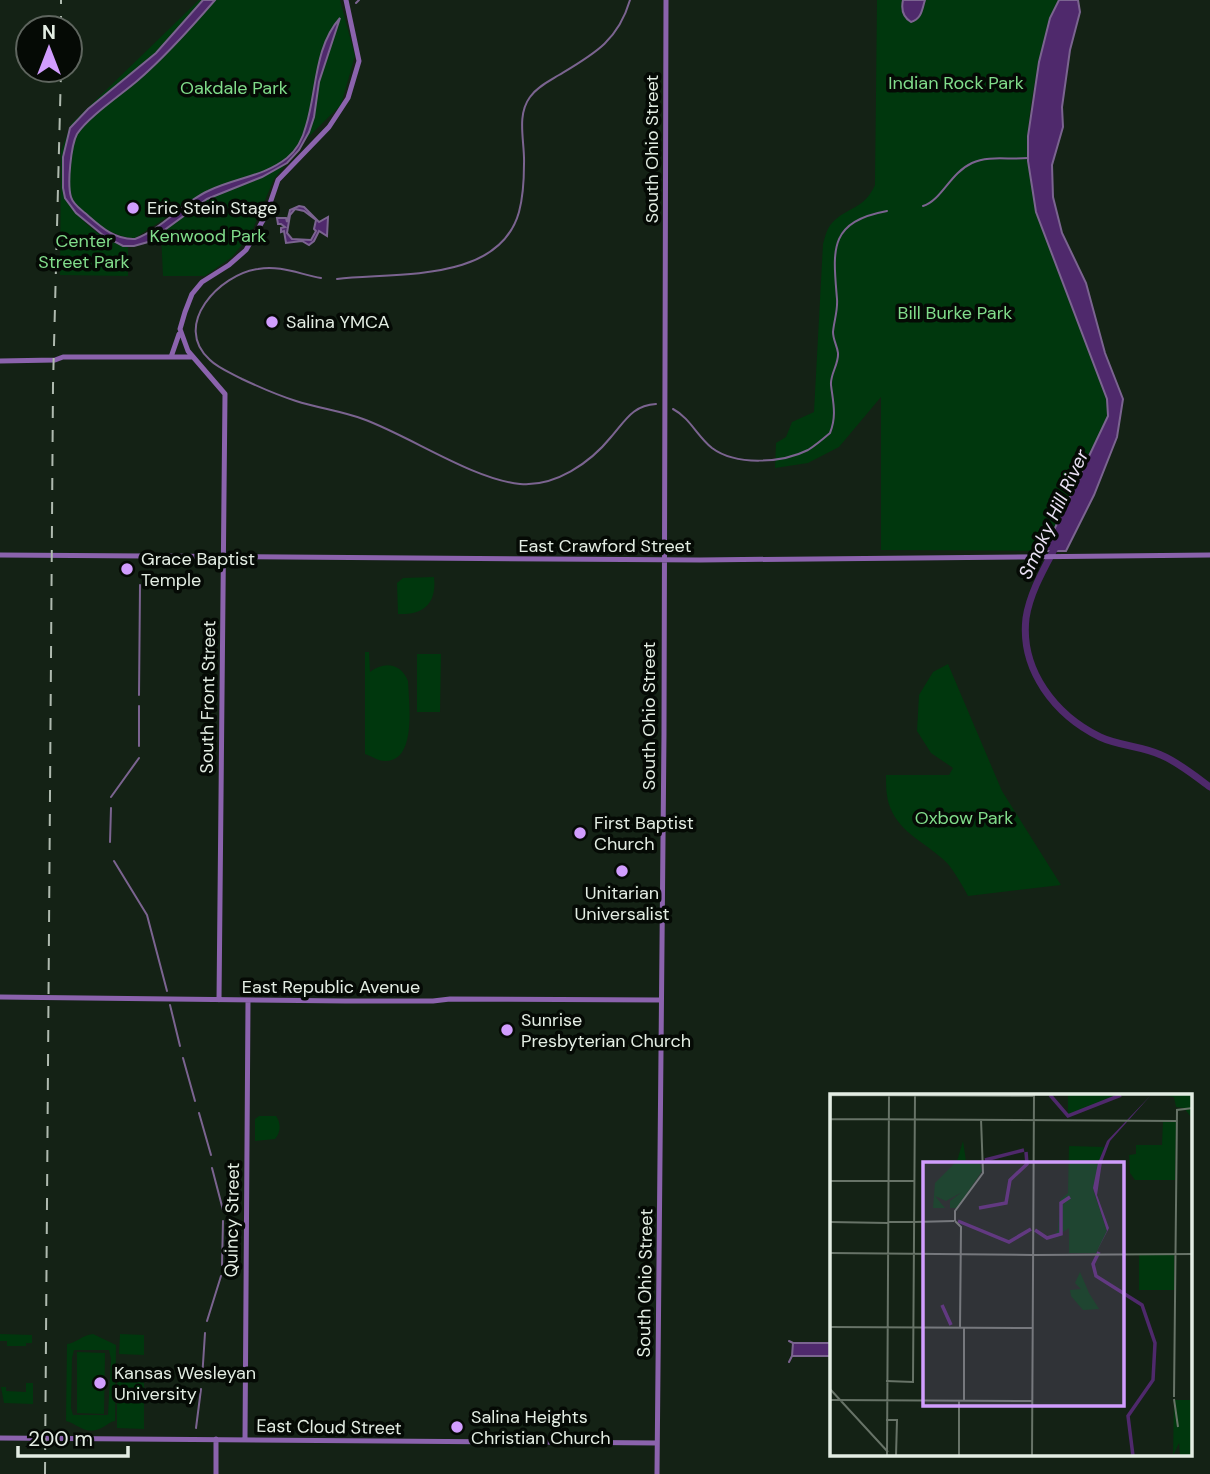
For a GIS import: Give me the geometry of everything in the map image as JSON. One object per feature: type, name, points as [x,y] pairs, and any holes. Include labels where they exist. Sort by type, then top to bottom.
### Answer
[{"type":"street","points":[[171,357],[192,293],[202,282],[239,257],[251,243],[278,180],[342,110],[359,67],[358,49],[346,0]]},
{"type":"street","name":"South Ohio Street","points":[[657,1474],[667,0]]},
{"type":"street","points":[[0,361],[55,360],[63,357],[191,357],[180,329]]},
{"type":"street","name":"South Front Street","points":[[191,357],[225,394],[219,1000]]},
{"type":"street","name":"East Crawford Street","points":[[0,555],[664,560],[1210,555]]},
{"type":"street","name":"East Republic Avenue","points":[[0,997],[248,1001],[661,1000]]},
{"type":"street","name":"Quincy Street","points":[[245,1439],[248,1001]]},
{"type":"street","name":"East Cloud Street","points":[[0,1438],[657,1443]]},
{"type":"street","points":[[216,1439],[216,1474]]},
{"type":"green space","name":"Oakdale Park","points":[[199,0],[340,0],[355,56],[341,105],[285,160],[261,173],[207,191],[135,238],[119,235],[93,221],[63,189],[72,207],[88,225],[109,240],[128,246],[128,276],[60,275],[61,151],[71,124]]},
{"type":"green space","name":"Bill Burke Park","points":[[877,0],[1059,0],[1041,57],[1032,102],[1027,144],[1028,161],[1035,203],[1047,243],[1107,399],[1108,416],[1044,551],[881,550],[881,397],[839,447],[808,463],[775,468],[776,443],[786,437],[792,422],[814,412],[823,244],[826,233],[838,218],[861,204],[875,185]]},
{"type":"green space","name":"Kenwood Park","points":[[287,163],[274,179],[251,234],[232,257],[205,276],[163,276],[161,233],[207,200],[262,177]]},
{"type":"green space","points":[[434,577],[431,601],[421,610],[398,614],[397,583],[403,578]]},
{"type":"green space","points":[[365,652],[369,652],[370,672],[386,665],[397,667],[408,681],[410,716],[407,742],[395,759],[382,761],[365,754]]},
{"type":"green space","points":[[417,654],[441,654],[440,712],[417,712]]},
{"type":"green space","name":"Oxbow Park","points":[[948,664],[1002,791],[1061,885],[968,896],[948,864],[908,832],[890,807],[886,775],[949,775],[953,768],[931,753],[917,731],[919,695],[933,672]]},
{"type":"green space","points":[[259,1116],[276,1116],[280,1128],[275,1139],[255,1141],[255,1119]]},
{"type":"green space","points":[[0,1334],[32,1335],[32,1343],[26,1343],[26,1346],[7,1346],[7,1341],[0,1341]]},
{"type":"green space","points":[[93,1334],[116,1345],[115,1421],[94,1431],[66,1421],[67,1344]],"holes":[[[74,1350],[109,1350],[111,1359],[108,1415],[73,1415],[71,1408]]]},
{"type":"green space","points":[[120,1334],[144,1335],[144,1355],[119,1354]]},
{"type":"green space","points":[[77,1352],[105,1353],[104,1414],[77,1413]]},
{"type":"green space","points":[[117,1368],[144,1368],[144,1429],[117,1428]]},
{"type":"green space","points":[[26,1383],[33,1383],[33,1404],[4,1403],[1,1387],[6,1387],[6,1391],[26,1392]]},
{"type":"shaded area","points":[[203,0],[215,0],[158,62],[97,113],[77,134],[71,155],[69,183],[71,197],[76,206],[108,231],[120,237],[135,239],[145,235],[208,191],[268,169],[287,158],[297,148],[303,135],[325,42],[340,18],[319,82],[314,117],[299,150],[287,163],[262,177],[207,199],[148,242],[123,246],[104,236],[76,213],[65,198],[63,157],[70,128],[88,109],[156,53]]},
{"type":"shaded area","points":[[903,0],[925,0],[915,21],[911,22],[904,15]]},
{"type":"shaded area","points":[[1059,0],[1078,0],[1080,12],[1070,50],[1062,107],[1063,127],[1052,165],[1053,197],[1062,233],[1086,283],[1105,353],[1123,399],[1117,437],[1094,495],[1066,551],[1044,551],[1108,416],[1107,399],[1036,212],[1028,161],[1028,136],[1039,62],[1050,18]]},
{"type":"shaded area","points":[[304,207],[319,222],[328,217],[327,236],[319,231],[309,245],[302,241],[286,243],[284,231],[281,232],[281,228],[285,227],[278,224],[277,218],[286,218],[287,222],[290,210]],"holes":[[[295,209],[304,211],[316,220],[316,231],[311,240],[292,239],[287,233],[290,215]]]},
{"type":"shaded area","points":[[793,1343],[830,1343],[830,1356],[792,1356]]},
{"type":"waterway","points":[[356,3],[359,0]]},
{"type":"waterway","points":[[337,279],[442,270],[468,263],[490,252],[508,235],[519,212],[522,194],[522,121],[526,104],[540,87],[603,45],[619,26],[630,0]]},
{"type":"waterway","points":[[923,206],[935,199],[958,173],[972,163],[992,158],[1028,158]]},
{"type":"waterway","points":[[673,409],[684,417],[712,448],[733,458],[746,460],[785,458],[811,448],[830,433],[834,415],[831,381],[838,357],[833,332],[837,307],[835,266],[838,241],[844,231],[854,223],[887,211]]},
{"type":"waterway","points":[[321,278],[266,268],[243,273],[229,280],[205,303],[198,317],[196,332],[199,346],[217,366],[262,388],[296,401],[363,419],[462,466],[520,484],[546,482],[571,471],[593,456],[635,411],[656,404]]},
{"type":"waterway","name":"Smoky Hill River","points":[[1057,544],[1034,589],[1026,618],[1029,655],[1044,689],[1055,703],[1084,728],[1107,740],[1167,758],[1210,787]]},
{"type":"waterway","points":[[139,695],[140,585]]},
{"type":"waterway","points":[[139,706],[139,746]]},
{"type":"waterway","points":[[111,797],[139,758]]},
{"type":"waterway","points":[[110,842],[111,808]]},
{"type":"waterway","points":[[114,861],[147,915],[167,991]]},
{"type":"waterway","points":[[170,1005],[180,1046]]},
{"type":"waterway","points":[[183,1058],[195,1101]]},
{"type":"waterway","points":[[199,1113],[211,1155]]},
{"type":"waterway","points":[[212,1168],[223,1210]]},
{"type":"waterway","points":[[222,1265],[223,1221]]},
{"type":"waterway","points":[[207,1321],[221,1276]]},
{"type":"waterway","points":[[202,1379],[205,1333]]},
{"type":"waterway","points":[[789,1341],[793,1343]]},
{"type":"waterway","points":[[789,1362],[792,1356]]},
{"type":"waterway","points":[[196,1428],[201,1389]]},
{"type":"railway","points":[[61,0],[61,14]]},
{"type":"railway","points":[[45,1474],[53,385],[61,84]]},
{"type":"place","name":"Eric Stein Stage","points":[[133,208]]},
{"type":"place","name":"Salina YMCA","points":[[272,322]]},
{"type":"place","name":"Grace Baptist Temple","points":[[127,569]]},
{"type":"place","name":"First Baptist Church","points":[[580,833]]},
{"type":"place","name":"Unitarian Universalist","points":[[622,871]]},
{"type":"place","name":"Sunrise Presbyterian Church","points":[[507,1030]]},
{"type":"place","name":"Kansas Wesleyan University","points":[[100,1383]]},
{"type":"place","name":"Salina Heights Christian Church","points":[[457,1427]]},
{"type":"park label","name":"Indian Rock Park","points":[[956,83]]},
{"type":"park label","name":"Center Street Park","points":[[84,251]]}]
